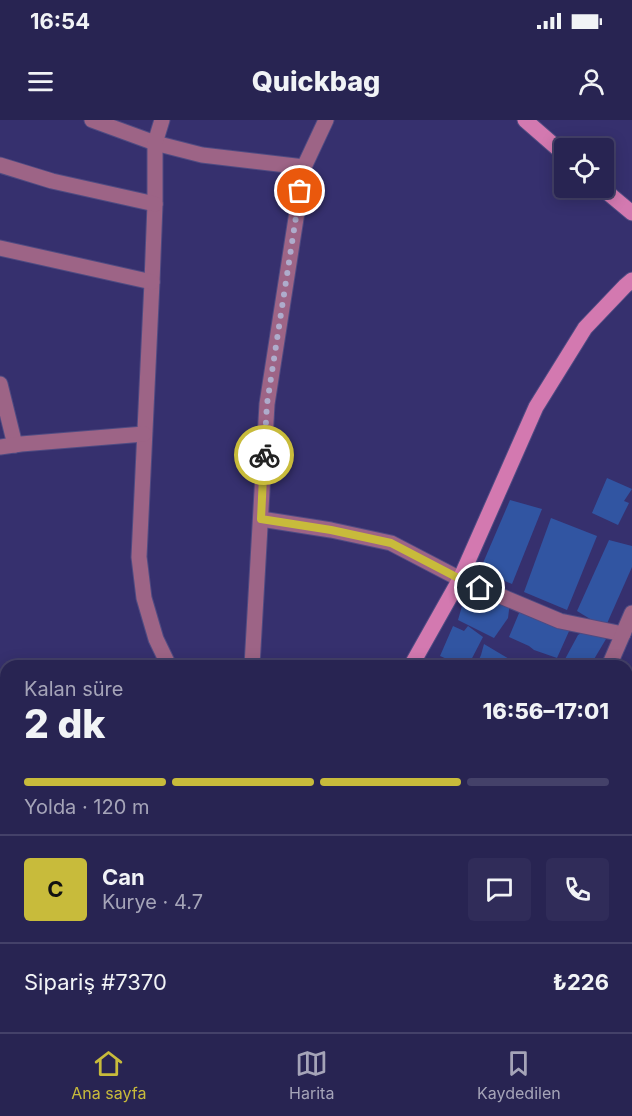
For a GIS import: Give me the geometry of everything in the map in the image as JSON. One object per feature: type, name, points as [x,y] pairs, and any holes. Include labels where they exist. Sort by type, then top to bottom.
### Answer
[{"type":"street","points":[[92,120],[155,143],[202,155],[304,167]]},
{"type":"street","points":[[162,120],[155,143],[152,282],[138,557],[144,598],[156,639],[166,660]]},
{"type":"street","points":[[252,660],[267,404],[304,167],[326,120]]},
{"type":"street","points":[[525,120],[554,145]]},
{"type":"street","points":[[0,165],[52,180],[155,204]]},
{"type":"street","points":[[614,198],[632,213]]},
{"type":"street","points":[[0,248],[152,282]]},
{"type":"street","points":[[414,660],[460,579],[536,407],[585,328],[632,280]]},
{"type":"street","points":[[0,384],[8,446],[144,434]]},
{"type":"street","points":[[261,519],[331,530],[391,543],[460,579],[560,621],[623,634]]},
{"type":"street","points":[[612,660],[632,613]]},
{"type":"building","points":[[607,478],[632,489],[624,501],[629,503],[618,525],[592,513]]},
{"type":"building","points":[[510,500],[542,509],[512,584],[480,570]]},
{"type":"building","points":[[551,518],[597,536],[567,610],[524,592]]},
{"type":"building","points":[[609,540],[632,546],[632,567],[605,628],[577,611]]},
{"type":"building","points":[[468,585],[510,602],[508,618],[494,638],[458,620]]},
{"type":"building","points":[[522,606],[570,629],[557,658],[534,650],[509,637]]},
{"type":"building","points":[[453,626],[464,631],[468,626],[483,637],[471,660],[449,660],[440,656]]},
{"type":"building","points":[[586,630],[606,639],[594,660],[565,660],[578,635]]},
{"type":"building","points":[[484,644],[511,660],[479,660]]},
{"type":"way so far","points":[[264,455],[267,404],[300,191]]},
{"type":"route","points":[[264,455],[261,519],[331,530],[391,543],[480,588]]}]
